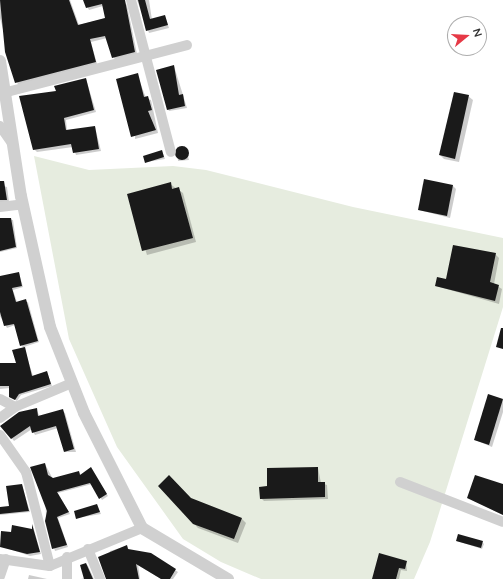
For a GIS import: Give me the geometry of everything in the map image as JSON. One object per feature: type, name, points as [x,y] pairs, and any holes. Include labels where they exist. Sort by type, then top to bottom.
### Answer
[{"type":"street","points":[[131,0],[144,57],[170,152]]},
{"type":"street","points":[[7,92],[187,45]]},
{"type":"street","points":[[0,61],[7,92],[12,142],[23,204],[50,327],[72,383],[142,528],[228,579]]},
{"type":"street","points":[[0,126],[12,142]]},
{"type":"street","points":[[0,207],[23,204]]},
{"type":"street","points":[[0,418],[15,407],[72,383]]},
{"type":"street","points":[[0,399],[15,407]]},
{"type":"street","points":[[0,435],[26,472],[50,566]]},
{"type":"street","points":[[400,482],[503,522]]},
{"type":"street","points":[[0,576],[3,559],[50,566],[67,557],[142,528]]},
{"type":"street","points":[[88,549],[100,579]]},
{"type":"street","points":[[66,579],[67,557]]},
{"type":"shaded area","points":[[34,156],[89,170],[173,166],[206,170],[353,207],[503,238],[503,307],[430,542],[414,579],[261,579],[221,562],[183,539],[117,447],[69,339]]},
{"type":"building","points":[[0,0],[69,0],[78,25],[105,18],[102,4],[86,8],[83,0],[125,0],[135,52],[112,58],[105,36],[90,39],[96,62],[15,83],[5,52]]},
{"type":"building","points":[[138,0],[145,0],[150,19],[165,15],[168,25],[146,31]]},
{"type":"building","points":[[174,65],[179,95],[183,94],[185,106],[167,110],[156,70]]},
{"type":"building","points":[[138,73],[144,97],[148,96],[152,110],[148,111],[156,130],[131,137],[116,79]]},
{"type":"building","points":[[86,78],[94,110],[64,118],[66,130],[95,126],[99,149],[73,153],[71,144],[33,150],[19,96],[56,91],[54,86]]},
{"type":"building","points":[[454,92],[469,95],[455,159],[439,155]]},
{"type":"building","points":[[182,146],[187,148],[189,153],[187,158],[182,160],[177,158],[175,153],[177,148]]},
{"type":"building","points":[[162,150],[164,157],[145,163],[143,156]]},
{"type":"building","points":[[424,179],[453,185],[447,216],[418,210]]},
{"type":"building","points":[[0,181],[4,181],[7,200],[0,200]]},
{"type":"building","points":[[171,182],[172,189],[179,187],[193,238],[142,251],[127,194]]},
{"type":"building","points":[[0,218],[11,218],[16,247],[0,251]]},
{"type":"building","points":[[453,245],[496,253],[490,282],[499,285],[495,301],[435,286],[437,277],[446,279]]},
{"type":"building","points":[[19,272],[22,286],[12,288],[16,302],[26,299],[38,341],[20,346],[14,324],[4,326],[0,312],[0,276]]},
{"type":"building","points":[[501,328],[503,328],[503,349],[496,347]]},
{"type":"building","points":[[25,347],[32,376],[47,371],[51,384],[19,394],[15,400],[9,397],[9,386],[0,386],[0,363],[16,363],[12,350]]},
{"type":"building","points":[[488,394],[503,399],[489,445],[474,440]]},
{"type":"building","points":[[37,408],[38,416],[63,409],[74,449],[64,452],[56,426],[32,433],[30,426],[11,439],[0,426],[19,412]]},
{"type":"building","points":[[45,463],[48,475],[53,478],[79,471],[80,475],[91,467],[107,494],[99,499],[90,483],[57,492],[69,512],[57,517],[67,545],[52,549],[45,521],[47,511],[30,467]]},
{"type":"building","points":[[318,467],[318,482],[325,482],[325,497],[260,499],[259,487],[267,486],[267,468]]},
{"type":"building","points":[[169,475],[191,498],[242,518],[234,539],[193,524],[158,486]]},
{"type":"building","points":[[475,475],[503,484],[503,515],[467,498]]},
{"type":"building","points":[[22,484],[29,511],[0,514],[0,507],[9,506],[6,486]]},
{"type":"building","points":[[97,504],[100,512],[76,519],[74,511]]},
{"type":"building","points":[[32,524],[40,552],[27,554],[0,547],[1,531],[11,532],[12,525],[32,529]]},
{"type":"building","points":[[458,534],[483,541],[481,548],[456,541]]},
{"type":"building","points":[[127,545],[128,549],[151,553],[176,569],[170,579],[161,579],[136,564],[139,579],[106,579],[98,557]]},
{"type":"building","points":[[379,553],[407,561],[405,569],[399,568],[396,579],[372,579]]},
{"type":"building","points":[[86,563],[93,579],[84,579],[80,565]]}]
